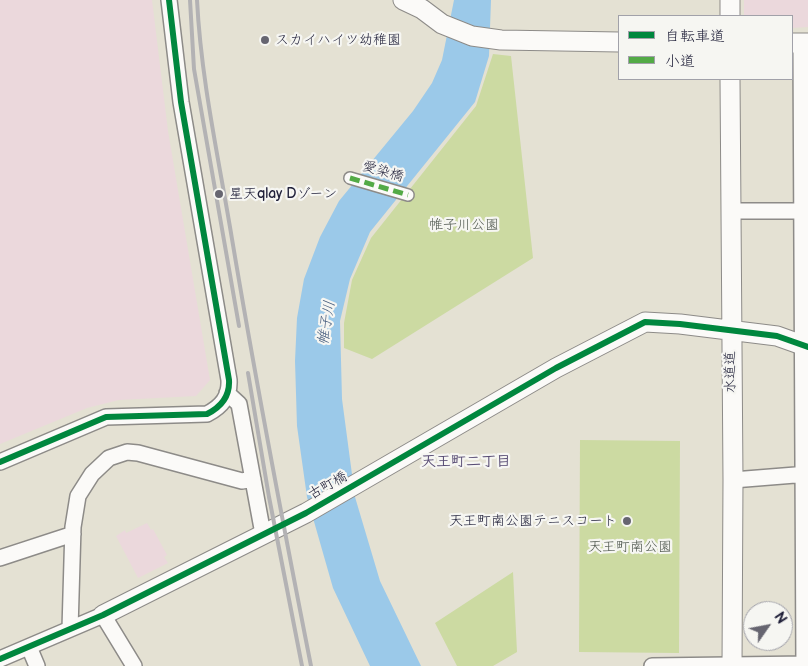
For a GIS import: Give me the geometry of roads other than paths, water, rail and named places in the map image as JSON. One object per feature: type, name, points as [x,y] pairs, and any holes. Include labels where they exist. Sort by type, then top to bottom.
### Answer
[{"type":"street","points":[[0,462],[106,417],[207,414],[220,406],[227,393],[229,380],[180,102],[169,0]]},
{"type":"street","points":[[403,0],[422,9],[442,24],[472,36],[501,40],[618,42]]},
{"type":"street","points":[[730,0],[730,15]]},
{"type":"street","points":[[652,666],[805,665],[805,211],[800,43]]},
{"type":"street","name":"水道道","points":[[730,80],[733,480],[732,665]]},
{"type":"street","name":"愛染橋","points":[[350,178],[408,195]]},
{"type":"street","points":[[731,211],[805,211]]},
{"type":"street","name":"古町橋","points":[[103,615],[306,513],[556,368],[645,322],[680,324],[777,336],[805,345]]},
{"type":"street","points":[[227,393],[240,404],[263,534]]},
{"type":"street","points":[[70,629],[73,534],[78,496],[92,474],[109,458],[127,452],[138,452],[242,481],[253,479]]},
{"type":"street","points":[[733,480],[805,474]]},
{"type":"street","points":[[0,558],[73,534]]},
{"type":"street","points":[[0,659],[103,615],[134,666]]},
{"type":"street","points":[[29,647],[37,666]]},
{"type":"water","name":"帷子川","points":[[454,0],[491,0],[489,56],[475,102],[370,232],[350,279],[340,321],[342,399],[355,497],[380,581],[421,666],[370,666],[333,588],[307,497],[297,426],[295,361],[297,318],[304,279],[320,237],[339,201],[413,111],[432,83],[442,60]]},
{"type":"railway","points":[[190,0],[194,69],[239,326]]},
{"type":"railway","points":[[197,0],[202,60],[211,120],[260,400],[311,666]]},
{"type":"railway","points":[[248,373],[269,497],[302,666]]},
{"type":"place","name":"スカイハイツ幼稚園","points":[[265,40]]},
{"type":"place","name":"星天qlay Dゾーン","points":[[219,194]]},
{"type":"place","name":"天王町南公園テニスコート","points":[[627,521]]},
{"type":"district","name":"天王町二丁目","points":[[466,462]]},
{"type":"park label","name":"帷子川公園","points":[[464,225]]},
{"type":"park label","name":"天王町南公園","points":[[630,547]]}]
